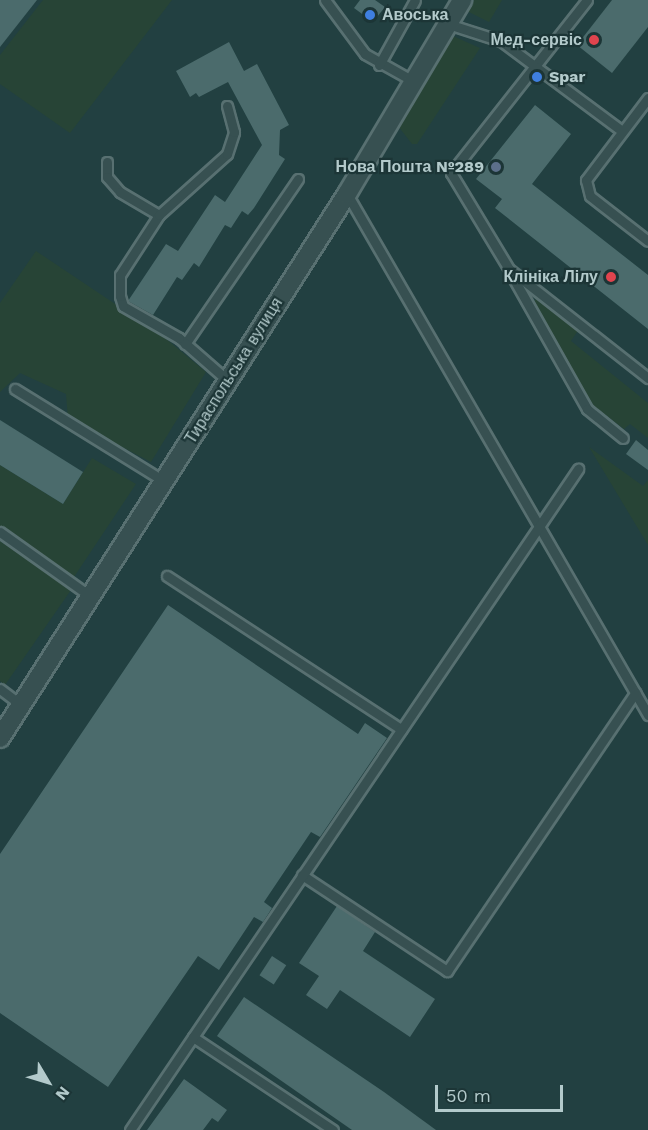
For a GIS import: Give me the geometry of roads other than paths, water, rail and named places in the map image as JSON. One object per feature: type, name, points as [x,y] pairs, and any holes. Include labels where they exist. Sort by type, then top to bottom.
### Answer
[{"type":"street","name":"Тираспольська вулиця","points":[[0,738],[347,194],[462,0]]},
{"type":"lane","points":[[325,0],[365,54],[379,65],[415,82]]},
{"type":"lane","points":[[379,65],[415,0]]},
{"type":"lane","points":[[587,0],[451,173],[509,269],[587,409],[624,438]]},
{"type":"lane","points":[[448,24],[490,35],[536,64],[622,131]]},
{"type":"lane","points":[[648,98],[588,175],[586,186],[590,196],[648,241]]},
{"type":"lane","points":[[227,106],[234,132],[227,154],[159,215],[120,275],[120,296],[123,306],[185,344],[227,380]]},
{"type":"lane","points":[[107,162],[107,177],[120,192],[159,215]]},
{"type":"lane","points":[[185,344],[297,179]]},
{"type":"lane","points":[[347,194],[648,715]]},
{"type":"lane","points":[[509,269],[648,378]]},
{"type":"lane","points":[[15,389],[164,481]]},
{"type":"lane","points":[[130,1130],[537,526],[578,469]]},
{"type":"lane","points":[[0,532],[90,596]]},
{"type":"lane","points":[[167,576],[401,729]]},
{"type":"lane","points":[[0,689],[21,705]]},
{"type":"lane","points":[[302,875],[447,971],[635,693]]},
{"type":"lane","points":[[193,1037],[333,1130]]},
{"type":"place","name":"Авоська","points":[[370,15]]},
{"type":"place","name":"Мед-сервіс","points":[[594,40]]},
{"type":"place","name":"Spar","points":[[537,77]]},
{"type":"place","name":"Нова Пошта №289","points":[[496,167]]},
{"type":"place","name":"Клініка Лілу","points":[[611,277]]}]
